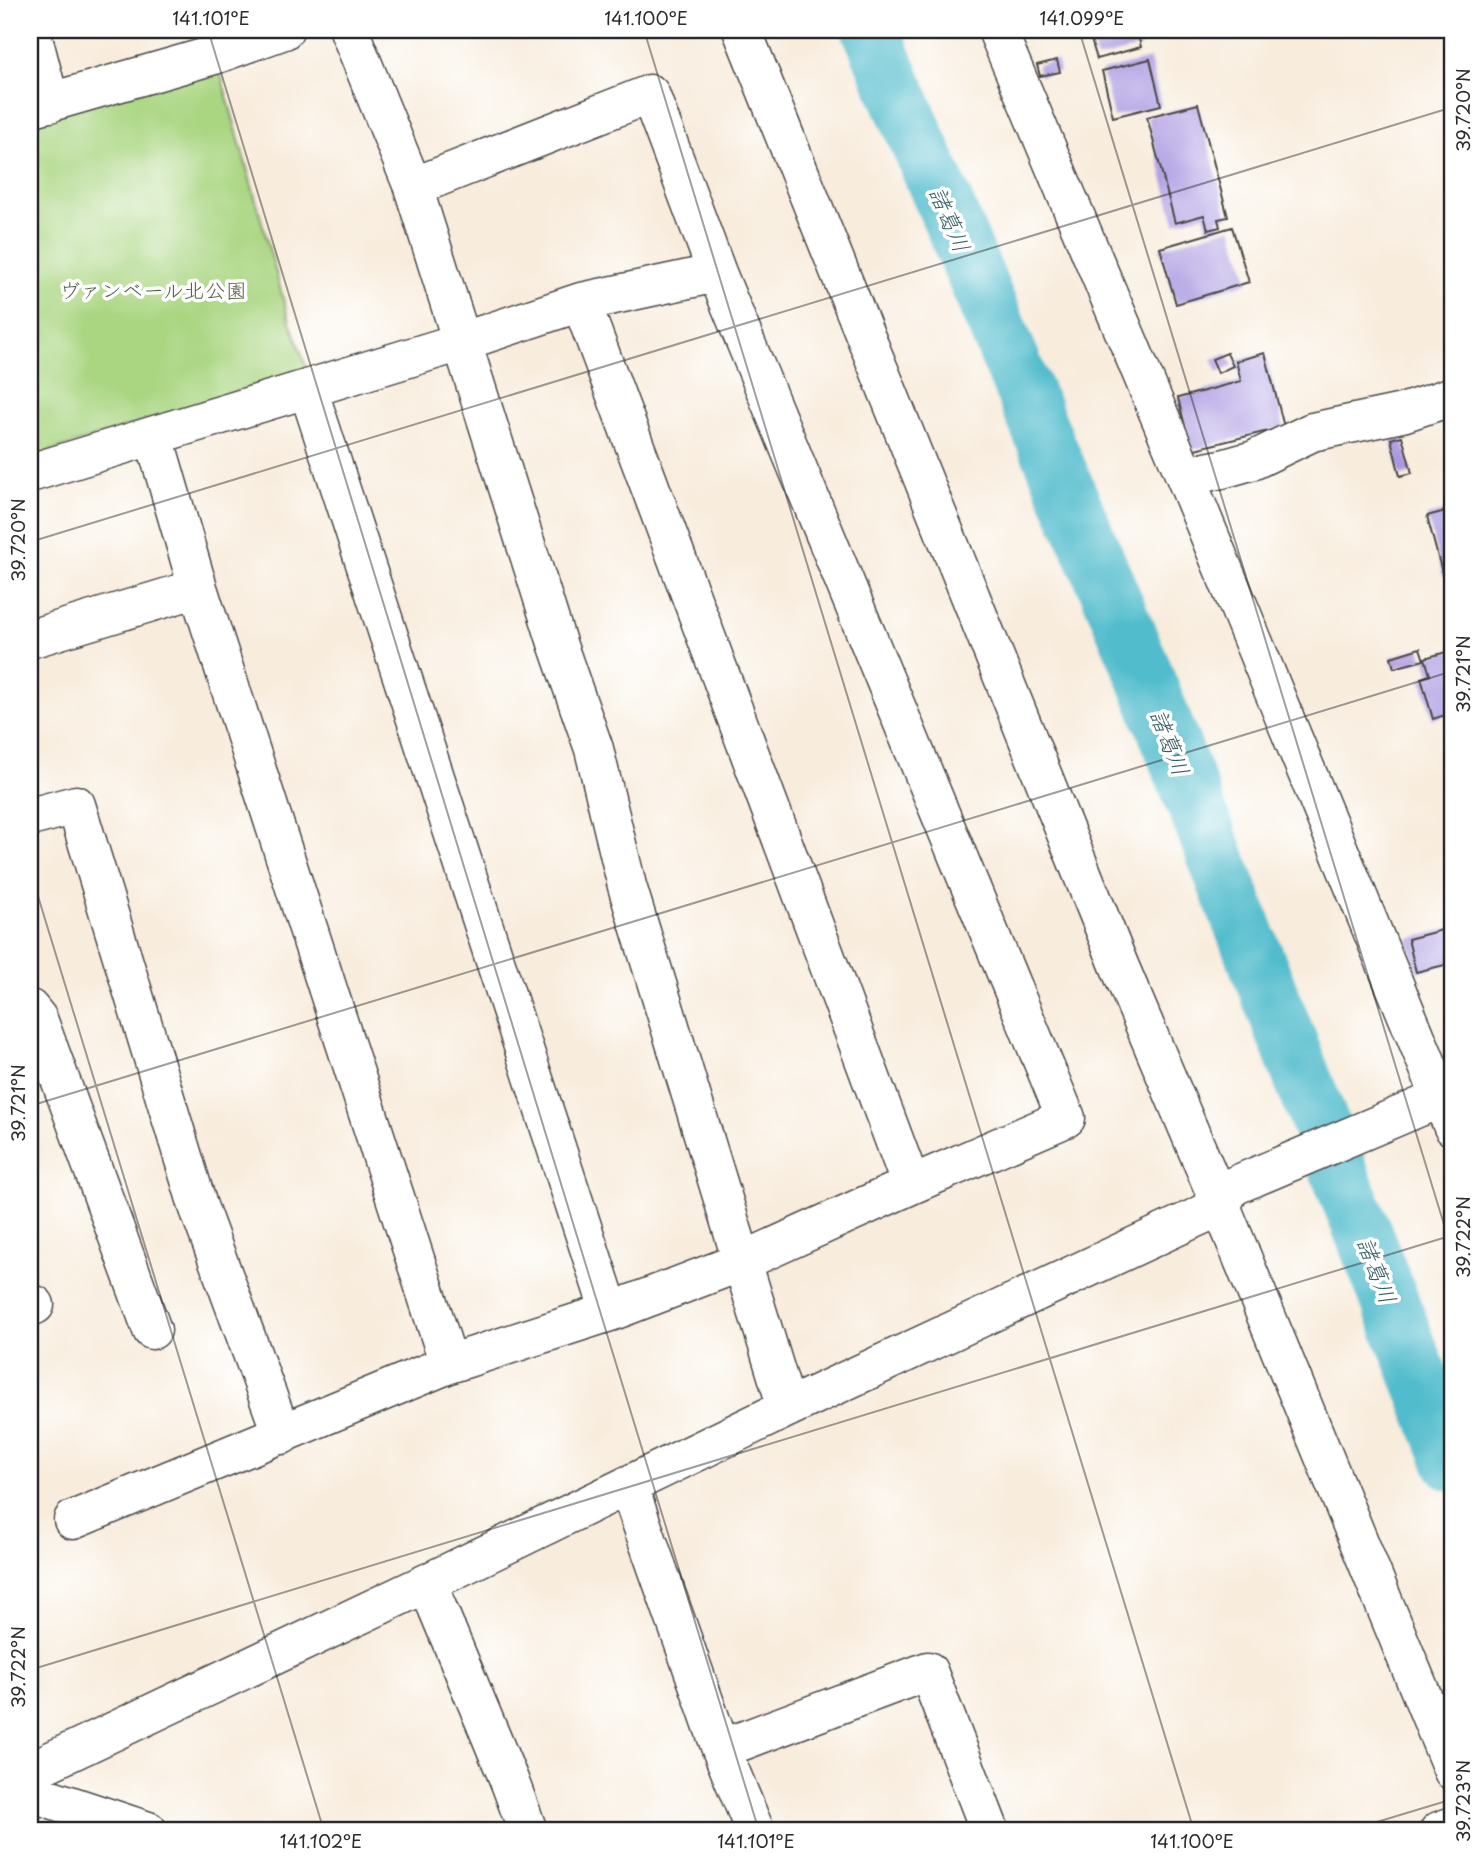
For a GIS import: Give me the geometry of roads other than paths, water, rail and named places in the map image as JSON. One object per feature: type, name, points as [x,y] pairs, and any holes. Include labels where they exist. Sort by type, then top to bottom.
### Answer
[{"type":"street","points":[[31,30],[40,106],[211,42],[284,30]]},
{"type":"street","points":[[349,30],[413,187],[554,633],[594,749],[627,886],[787,1408]]},
{"type":"street","points":[[742,30],[1119,965],[1226,1196],[1453,1771]]},
{"type":"street","points":[[30,1771],[427,1583],[1226,1196],[1440,1107],[1185,476],[997,30]]},
{"type":"street","points":[[73,1520],[449,1364],[610,1312],[741,1262],[1066,1118],[717,273],[650,94],[413,187]]},
{"type":"street","points":[[30,473],[461,342],[581,302],[717,273]]},
{"type":"street","points":[[581,302],[911,1185]]},
{"type":"street","points":[[308,389],[610,1312]]},
{"type":"street","points":[[1185,476],[1254,460],[1312,432],[1402,413],[1453,396]]},
{"type":"street","points":[[154,437],[198,588],[449,1364]]},
{"type":"street","points":[[30,639],[198,588]]},
{"type":"street","points":[[30,817],[76,805],[198,1206],[282,1435]]},
{"type":"street","points":[[30,1009],[38,1019],[152,1330]]},
{"type":"street","points":[[628,1485],[721,1749],[755,1831]]},
{"type":"street","points":[[427,1583],[509,1780],[527,1831]]},
{"type":"street","points":[[721,1749],[928,1671],[990,1831]]},
{"type":"street","points":[[30,1792],[148,1831]]},
{"type":"street","points":[[1439,1831],[1453,1826]]},
{"type":"waterway","name":"諸葛川","points":[[871,30],[1143,671],[1453,1462]]},
{"type":"park label","name":"ヴァンベール北公園","points":[[153,289]]}]
